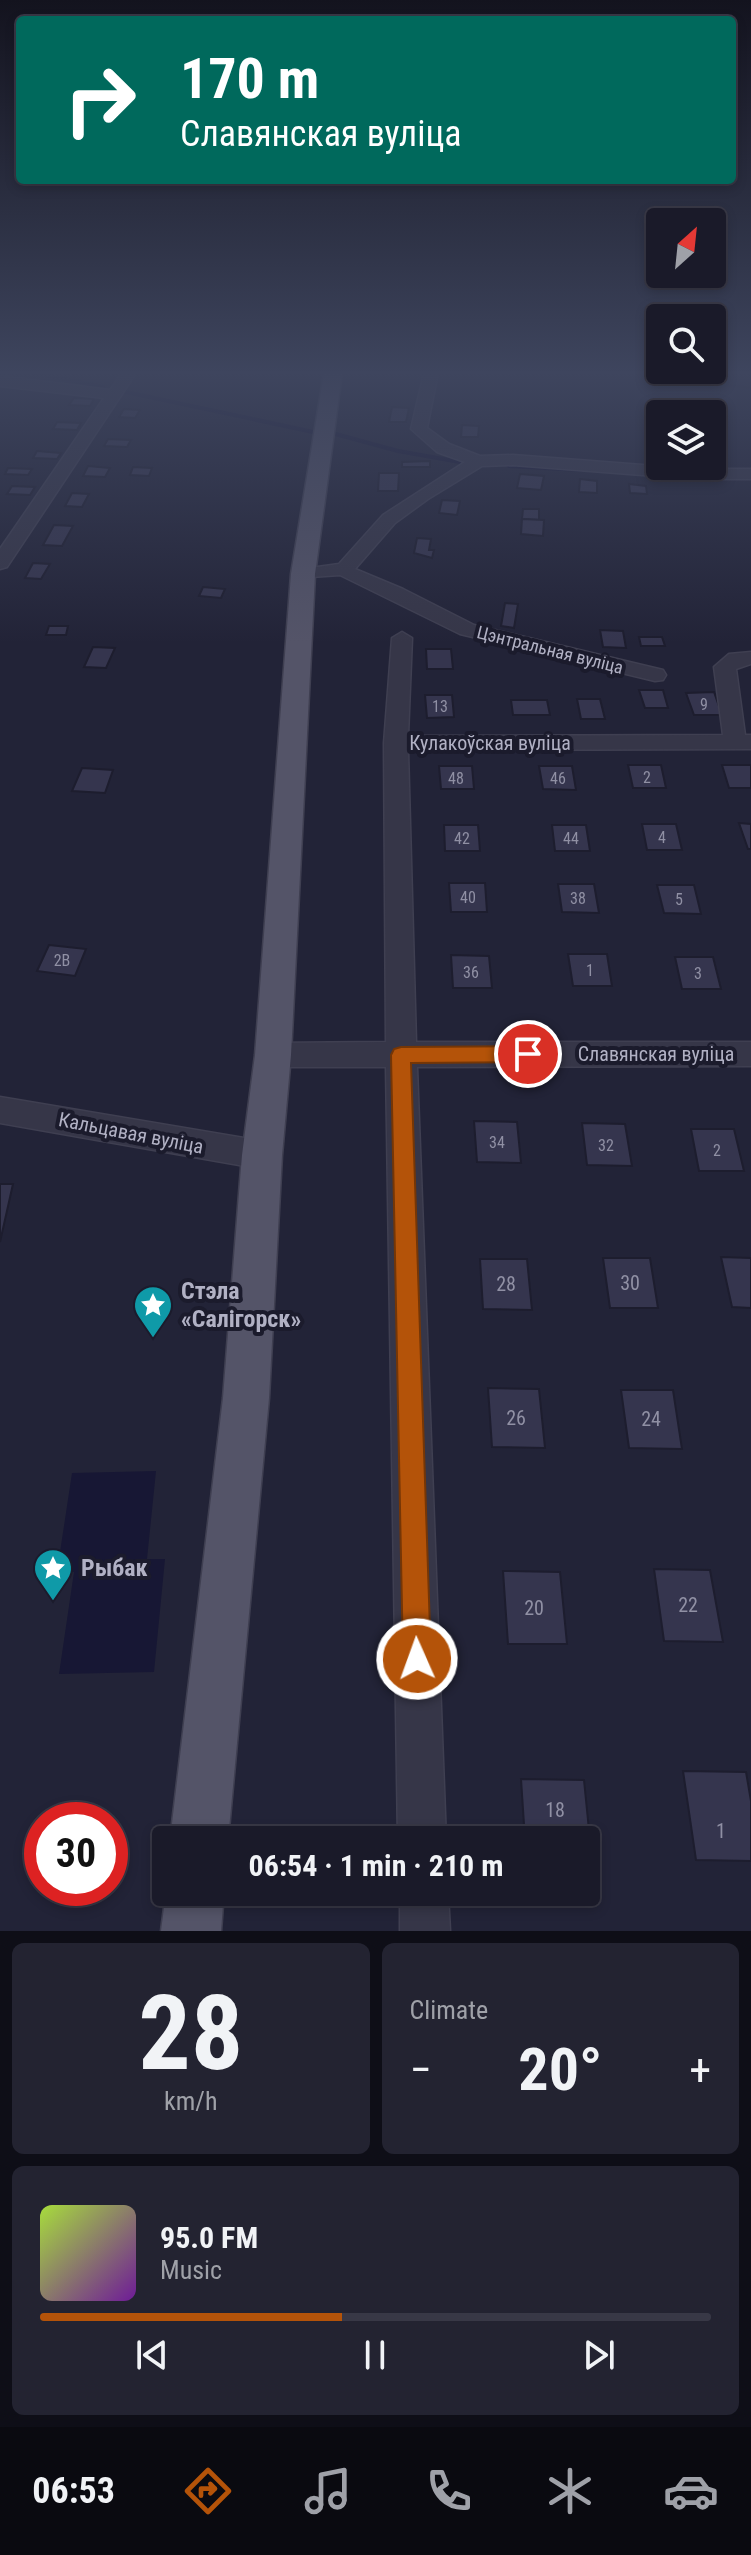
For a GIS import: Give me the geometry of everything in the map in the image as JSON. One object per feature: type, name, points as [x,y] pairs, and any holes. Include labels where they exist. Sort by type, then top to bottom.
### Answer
[{"type":"main road","points":[[200,1826],[246,1398],[262,1155],[273,1055],[303,574],[320,463]]},
{"type":"main road","points":[[191,1931],[194,1906]]},
{"type":"street","points":[[0,563],[69,463]]},
{"type":"street","points":[[303,574],[345,569],[385,519],[475,463]]},
{"type":"street","points":[[553,463],[694,474],[751,474]]},
{"type":"street","name":"Цэнтральная вуліца","points":[[345,569],[350,575],[396,593],[467,630],[655,675]]},
{"type":"street","points":[[396,738],[402,638]]},
{"type":"street","points":[[740,739],[725,667],[737,659],[751,658]]},
{"type":"street","name":"Кулакоўская вуліца","points":[[422,1826],[401,1055],[396,738],[740,739]]},
{"type":"street","name":"Славянская вуліца","points":[[273,1055],[751,1054]]},
{"type":"street","name":"Кальцавая вуліца","points":[[0,1110],[262,1155]]},
{"type":"street","points":[[424,1906],[425,1931]]},
{"type":"shaded area","points":[[156,1471],[147,1559],[165,1559],[154,1672],[59,1674],[74,1572],[57,1572],[72,1473]]},
{"type":"building","points":[[402,463],[430,463],[430,467],[402,467]]},
{"type":"building","points":[[88,466],[110,468],[105,477],[83,476]]},
{"type":"building","points":[[133,467],[152,468],[149,476],[130,475]]},
{"type":"building","points":[[8,468],[32,469],[28,475],[5,474]]},
{"type":"building","points":[[379,473],[399,473],[398,491],[378,491]]},
{"type":"building","points":[[520,474],[544,476],[541,490],[517,488]]},
{"type":"building","points":[[580,479],[597,481],[597,493],[579,492]]},
{"type":"building","points":[[629,484],[646,486],[647,494],[630,493]]},
{"type":"building","points":[[12,486],[35,487],[30,495],[7,494]]},
{"type":"building","points":[[72,493],[89,494],[82,507],[65,506]]},
{"type":"building","points":[[442,500],[460,501],[457,515],[439,513]]},
{"type":"building","points":[[523,509],[539,509],[539,520],[522,519]]},
{"type":"building","points":[[522,519],[544,520],[543,536],[521,534]]},
{"type":"building","points":[[54,525],[73,526],[62,546],[43,545]]},
{"type":"building","points":[[417,538],[431,539],[429,550],[434,550],[432,558],[414,553]]},
{"type":"building","points":[[33,563],[50,564],[41,579],[25,578]]},
{"type":"building","points":[[203,587],[225,589],[221,598],[199,596]]},
{"type":"building","points":[[505,603],[518,604],[514,628],[501,626]]},
{"type":"building","points":[[49,626],[68,626],[66,635],[46,635]]},
{"type":"building","points":[[600,630],[623,631],[626,648],[603,647]]},
{"type":"building","points":[[639,637],[662,637],[665,646],[641,646]]},
{"type":"building","points":[[93,647],[115,648],[106,668],[84,667]]},
{"type":"building","points":[[426,649],[451,649],[453,669],[427,669]]},
{"type":"building","points":[[639,690],[663,690],[668,708],[645,708]]},
{"type":"building","points":[[714,692],[722,715],[694,715],[686,693]]},
{"type":"building","points":[[425,695],[452,695],[454,717],[427,718]]},
{"type":"building","points":[[577,699],[600,699],[605,719],[581,719]]},
{"type":"building","points":[[511,700],[547,700],[550,715],[513,715]]},
{"type":"building","points":[[628,765],[661,765],[666,788],[633,788]]},
{"type":"building","points":[[722,765],[751,765],[751,788],[729,788]]},
{"type":"building","points":[[439,766],[472,766],[474,789],[441,789]]},
{"type":"building","points":[[539,766],[572,766],[576,790],[543,789]]},
{"type":"building","points":[[82,768],[113,770],[105,793],[72,791]]},
{"type":"building","points":[[739,823],[751,824],[751,849],[748,849]]},
{"type":"building","points":[[642,824],[676,824],[682,850],[647,850]]},
{"type":"building","points":[[444,825],[478,825],[480,851],[445,851]]},
{"type":"building","points":[[552,825],[586,825],[590,851],[555,851]]},
{"type":"building","points":[[449,883],[485,883],[487,912],[451,912]]},
{"type":"building","points":[[558,884],[594,884],[599,913],[562,912]]},
{"type":"building","points":[[657,885],[694,885],[701,914],[664,913]]},
{"type":"building","points":[[49,945],[86,949],[75,976],[37,971]]},
{"type":"building","points":[[568,954],[607,954],[612,986],[573,986]]},
{"type":"building","points":[[451,955],[489,956],[492,988],[453,988]]},
{"type":"building","points":[[675,957],[713,957],[721,989],[682,989]]},
{"type":"building","points":[[474,1121],[517,1122],[521,1163],[477,1162]]},
{"type":"building","points":[[582,1123],[625,1124],[632,1166],[587,1165]]},
{"type":"building","points":[[691,1129],[734,1129],[744,1171],[699,1171]]},
{"type":"building","points":[[0,1184],[13,1184],[0,1242]]},
{"type":"building","points":[[721,1257],[751,1258],[751,1308],[732,1307]]},
{"type":"building","points":[[603,1258],[650,1258],[658,1308],[610,1308]]},
{"type":"building","points":[[480,1259],[527,1259],[532,1310],[483,1309]]},
{"type":"building","points":[[488,1388],[539,1389],[545,1448],[492,1447]]},
{"type":"building","points":[[621,1390],[673,1390],[682,1449],[629,1448]]},
{"type":"building","points":[[654,1569],[710,1570],[723,1642],[664,1641]]},
{"type":"building","points":[[503,1571],[560,1572],[567,1644],[508,1644]]},
{"type":"building","points":[[683,1771],[746,1772],[751,1801],[751,1861],[696,1860]]},
{"type":"building","points":[[521,1779],[584,1780],[589,1826],[524,1826]]},
{"type":"waterway","points":[[509,466],[581,470]]},
{"type":"place","name":"Стэла «Салігорск»","points":[[153,1339]]},
{"type":"place","name":"Рыбак","points":[[53,1602]]},
{"type":"route","points":[[417,1659],[401,1055],[528,1054]]}]
